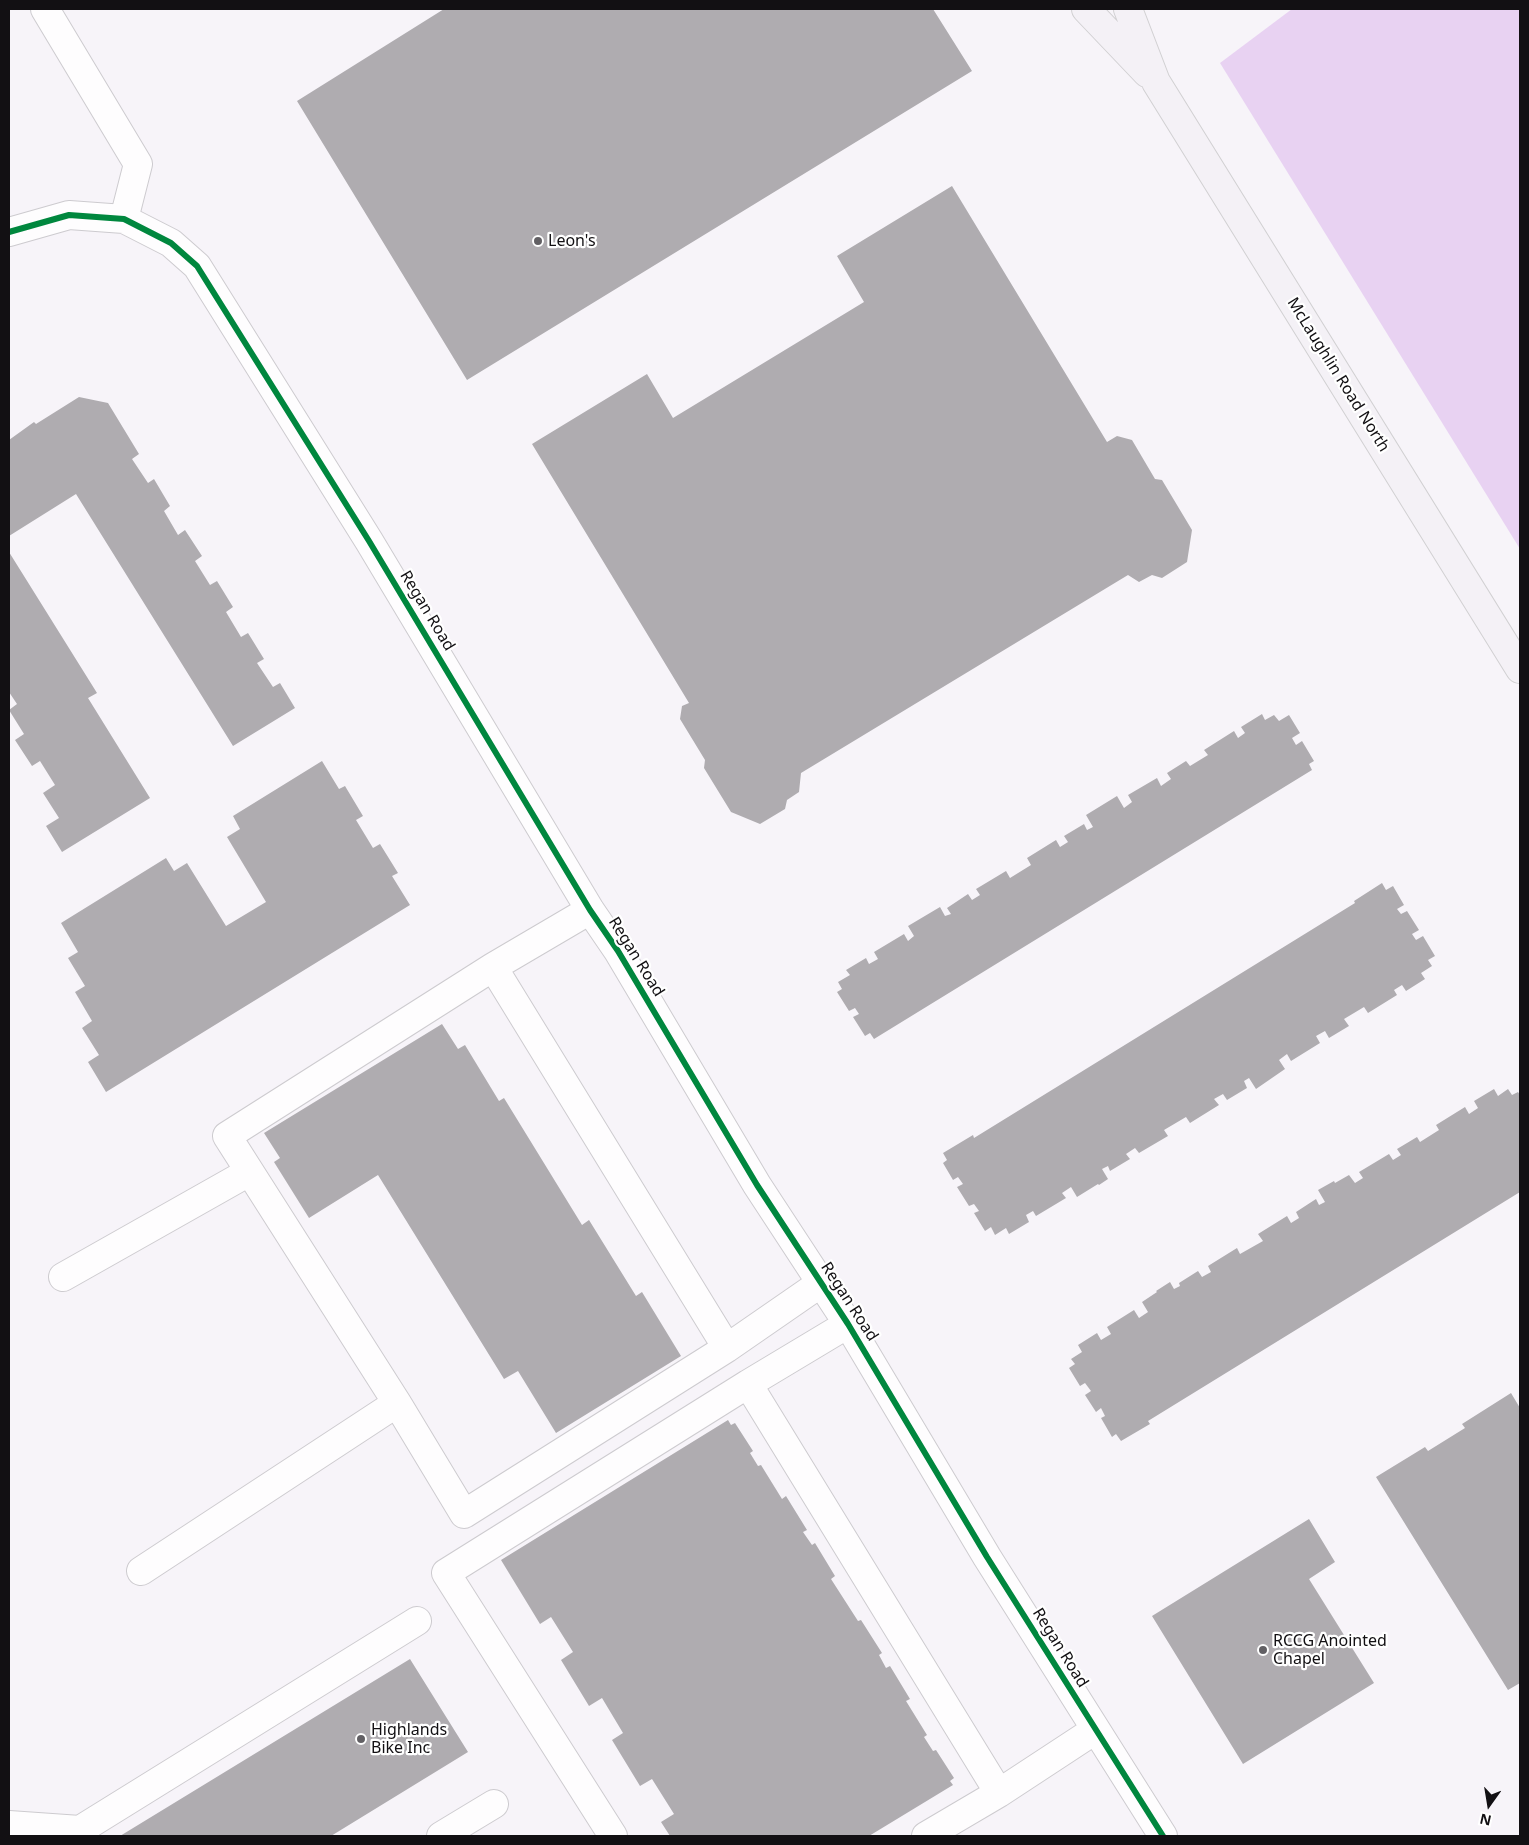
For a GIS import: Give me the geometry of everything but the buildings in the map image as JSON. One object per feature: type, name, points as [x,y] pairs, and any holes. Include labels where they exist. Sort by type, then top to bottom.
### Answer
[{"type":"main road","name":"McLaughlin Road North","points":[[1086,9],[1156,82]]},
{"type":"main road","name":"McLaughlin Road North","points":[[1128,9],[1156,82],[1520,669]]},
{"type":"street","points":[[45,9],[138,164],[124,219]]},
{"type":"street","name":"Regan Road","points":[[9,232],[69,215],[124,219],[171,243],[197,266],[369,541],[590,910],[618,950],[757,1185],[848,1324],[987,1557],[1163,1836]]},
{"type":"street","points":[[590,910],[493,967],[227,1136],[249,1172],[398,1403],[464,1514],[727,1348],[821,1283]]},
{"type":"street","points":[[493,967],[727,1348]]},
{"type":"street","points":[[63,1277],[249,1172]]},
{"type":"street","points":[[613,1836],[446,1574],[748,1384],[848,1324]]},
{"type":"street","points":[[748,1384],[999,1793]]},
{"type":"street","points":[[140,1571],[398,1403]]},
{"type":"street","points":[[9,1825],[80,1830],[417,1621]]},
{"type":"street","points":[[926,1836],[999,1793],[1095,1730]]},
{"type":"street","points":[[441,1836],[494,1804]]},
{"type":"shaded area","points":[[1292,9],[1520,9],[1520,549],[1220,63]]},
{"type":"cycle path","points":[[9,232],[69,215],[124,219],[171,243],[197,266],[369,541],[590,910],[618,951],[757,1185],[848,1324],[987,1557],[1163,1836]]},
{"type":"place","name":"Leon's","points":[[538,241]]},
{"type":"place","name":"RCCG Anointed Chapel","points":[[1263,1650]]},
{"type":"place","name":"Highlands Bike Inc","points":[[361,1739]]}]
